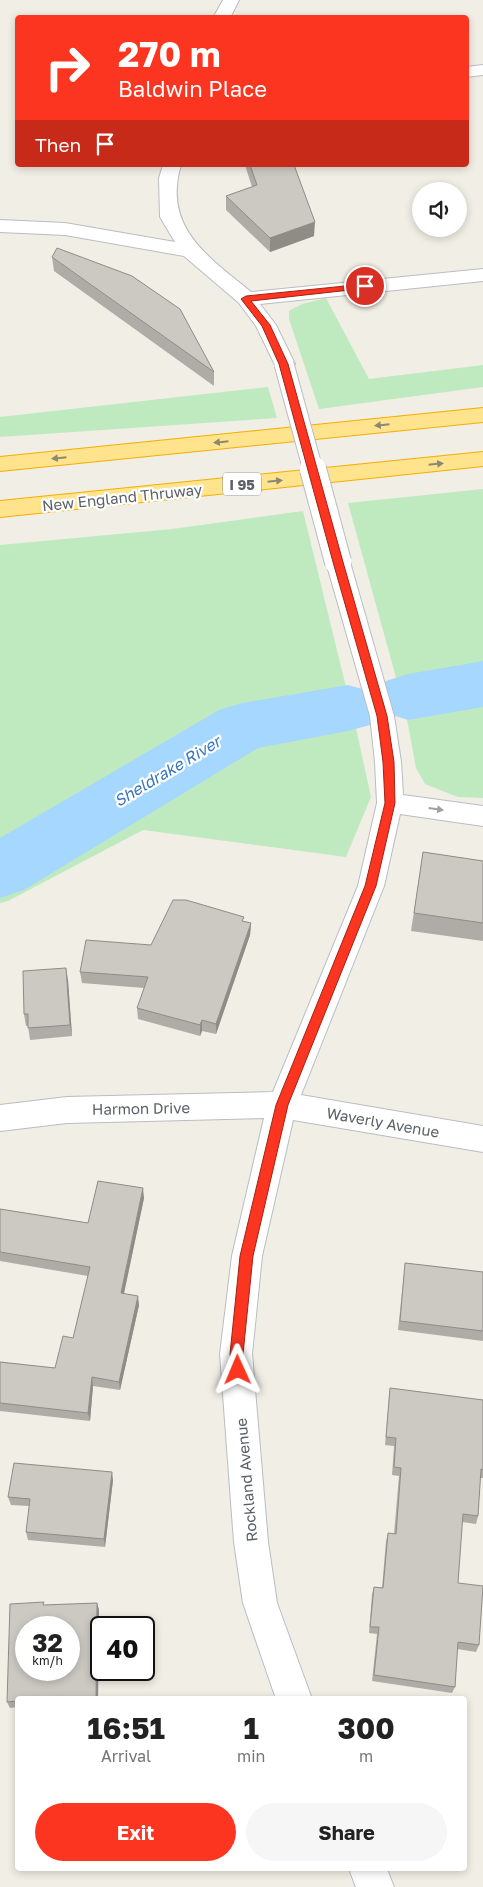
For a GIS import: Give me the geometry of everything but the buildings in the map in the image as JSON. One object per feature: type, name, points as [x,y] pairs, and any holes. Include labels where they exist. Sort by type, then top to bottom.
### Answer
[{"type":"highway","points":[[0,464],[483,415]]},
{"type":"highway","name":"New England Thruway","points":[[0,509],[483,459]]},
{"type":"street","points":[[223,15],[231,0]]},
{"type":"street","points":[[469,72],[483,70]]},
{"type":"street","name":"Rockland Avenue","points":[[171,167],[168,178],[170,217],[190,251],[246,299],[266,325],[284,364],[382,716],[388,762],[390,803],[371,886],[282,1105],[247,1256],[236,1354],[251,1542],[260,1603],[293,1696]]},
{"type":"street","points":[[0,226],[65,229],[190,251]]},
{"type":"street","points":[[246,299],[483,275]]},
{"type":"street","points":[[390,803],[483,816]]},
{"type":"street","name":"Harmon Drive","points":[[0,1118],[67,1110],[282,1105]]},
{"type":"street","name":"Waverly Avenue","points":[[282,1105],[483,1139]]},
{"type":"street","points":[[369,1871],[375,1887]]},
{"type":"green space","points":[[326,298],[369,379],[483,365],[483,387],[319,409],[289,319],[289,311],[302,304]]},
{"type":"green space","points":[[268,387],[277,418],[0,437],[0,417]]},
{"type":"green space","points":[[483,489],[483,798],[458,797],[425,784],[416,768],[406,714],[348,503]]},
{"type":"green space","points":[[303,511],[371,797],[346,857],[143,830],[8,901],[0,903],[0,545],[172,529]]},
{"type":"waterway","name":"Sheldrake River","points":[[408,697],[483,684]]},
{"type":"waterway","name":"Sheldrake River","points":[[0,871],[242,727],[348,708]]},
{"type":"route","points":[[238,1370],[236,1354],[247,1256],[267,1177],[282,1105],[371,886],[390,803],[388,762],[382,716],[284,364],[266,325],[246,299],[365,286]]}]
